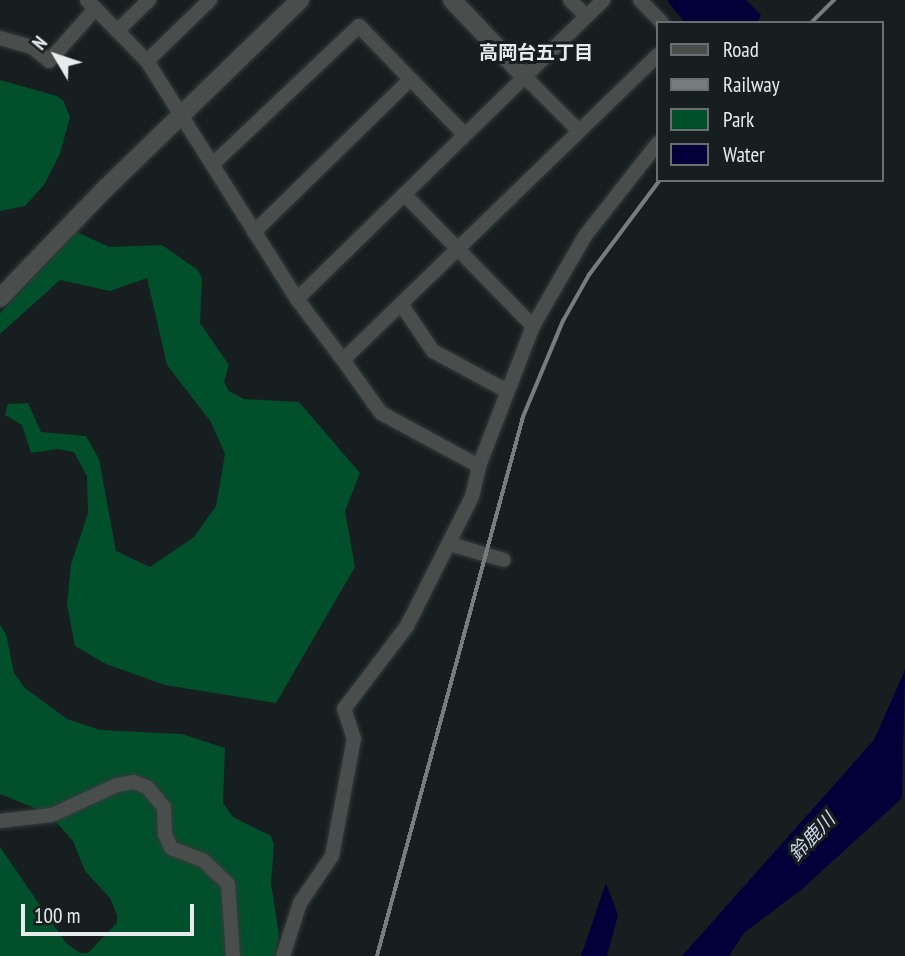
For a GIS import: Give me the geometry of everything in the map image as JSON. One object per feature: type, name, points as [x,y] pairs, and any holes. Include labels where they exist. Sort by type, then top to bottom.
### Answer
[{"type":"street","points":[[117,31],[149,0]]},
{"type":"street","points":[[147,61],[210,0]]},
{"type":"street","points":[[0,298],[181,114],[300,0]]},
{"type":"street","points":[[452,0],[579,131]]},
{"type":"street","points":[[570,0],[586,16]]},
{"type":"street","points":[[297,299],[603,0]]},
{"type":"street","points":[[640,0],[660,21]]},
{"type":"street","points":[[0,38],[32,47],[49,61],[91,5],[147,61],[297,299],[381,413],[479,466]]},
{"type":"street","points":[[213,164],[353,27],[359,26],[464,134]]},
{"type":"street","points":[[343,360],[656,57]]},
{"type":"street","points":[[254,232],[411,79]]},
{"type":"street","points":[[283,956],[300,903],[332,856],[354,739],[344,709],[407,625],[450,544],[472,497],[479,466],[505,390],[533,326],[585,236],[656,146]]},
{"type":"street","points":[[404,194],[533,326]]},
{"type":"street","points":[[401,304],[433,351],[505,390]]},
{"type":"street","points":[[450,544],[504,561]]},
{"type":"street","points":[[0,821],[52,815],[117,785],[134,782],[147,788],[164,807],[165,834],[171,848],[203,860],[228,884],[233,956]]},
{"type":"green space","points":[[0,80],[57,96],[63,100],[70,117],[60,154],[44,185],[25,206],[0,211]]},
{"type":"green space","points":[[77,232],[109,247],[162,245],[198,270],[202,278],[200,323],[229,365],[224,382],[229,391],[244,399],[299,402],[360,473],[345,511],[355,567],[276,703],[165,685],[106,664],[75,646],[67,604],[71,564],[88,513],[87,476],[74,452],[57,449],[31,453],[22,425],[5,415],[8,404],[28,403],[41,432],[86,436],[99,459],[116,551],[150,567],[194,537],[216,506],[225,454],[211,422],[167,365],[147,278],[110,291],[60,280],[0,334],[0,313]]},
{"type":"green space","points":[[0,625],[6,634],[14,673],[25,688],[67,719],[100,730],[182,734],[225,748],[223,803],[233,817],[271,836],[274,845],[271,883],[279,935],[275,956],[0,956],[0,847],[66,943],[80,953],[88,953],[117,923],[117,915],[110,898],[85,871],[73,841],[49,814],[0,794]]},
{"type":"water","points":[[667,0],[746,0],[761,15],[758,21],[683,21]]},
{"type":"water","name":"鈴鹿川","points":[[905,670],[902,798],[802,889],[744,933],[729,956],[682,956],[874,740]]},
{"type":"water","points":[[606,883],[618,915],[607,956],[581,956]]},
{"type":"railway","points":[[813,21],[834,0]]},
{"type":"railway","points":[[377,956],[523,417],[563,321],[589,275],[659,182]]},
{"type":"district","name":"高岡台五丁目","points":[[536,53]]}]
